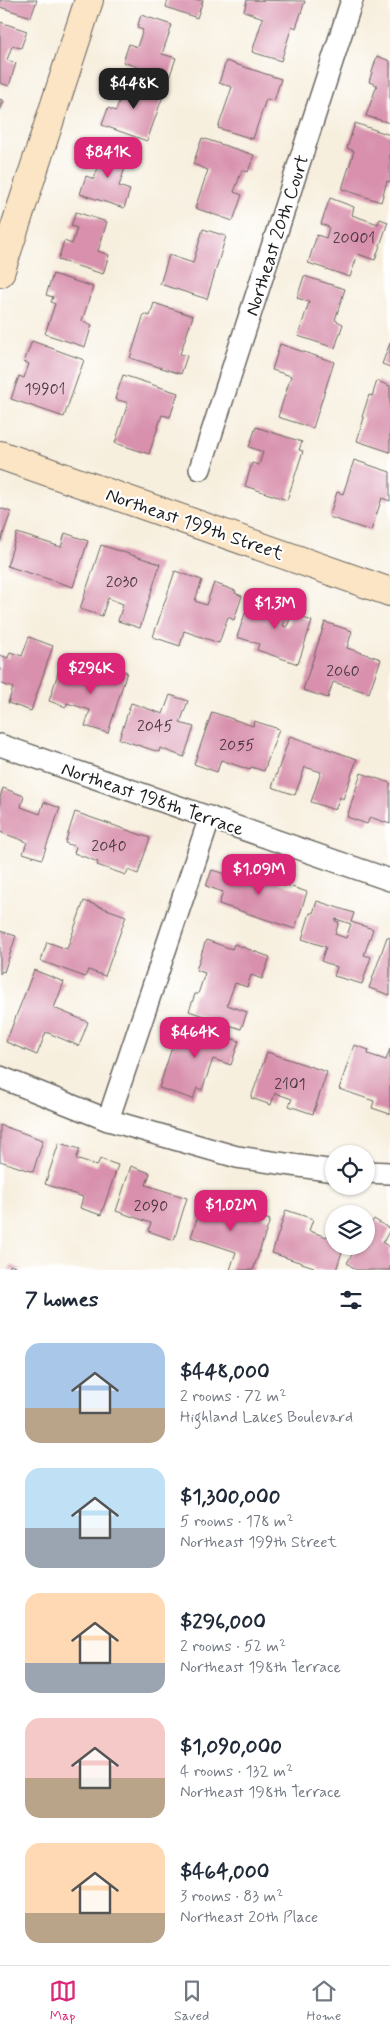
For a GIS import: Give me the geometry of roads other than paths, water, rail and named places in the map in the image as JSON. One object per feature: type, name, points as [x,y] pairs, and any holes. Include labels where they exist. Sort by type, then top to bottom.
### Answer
[{"type":"street","points":[[0,274],[89,0]]},
{"type":"street","name":"Northeast 20th Court","points":[[200,469],[352,0]]},
{"type":"street","name":"Northeast 199th Street","points":[[0,455],[390,592]]},
{"type":"street","name":"Northeast 198th Terrace","points":[[0,745],[390,880]]},
{"type":"street","points":[[108,1120],[210,817]]},
{"type":"street","points":[[0,1077],[108,1120],[236,1157],[325,1170]]},
{"type":"street","points":[[375,1172],[390,1173]]}]
